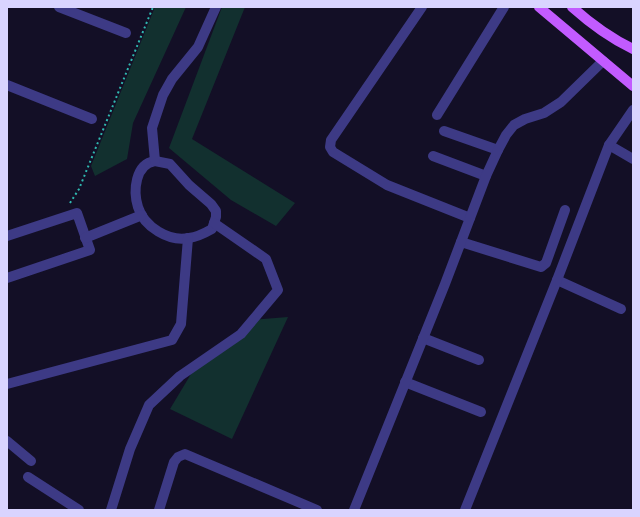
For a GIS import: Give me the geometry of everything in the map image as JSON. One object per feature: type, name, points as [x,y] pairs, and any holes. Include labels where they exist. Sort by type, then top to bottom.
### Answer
[{"type":"main road","points":[[539,7],[633,86]]},
{"type":"main road","points":[[572,7],[593,25],[619,42],[633,49]]},
{"type":"street","points":[[59,7],[126,33]]},
{"type":"street","points":[[154,161],[152,128],[163,94],[172,79],[198,47],[216,7]]},
{"type":"street","points":[[422,7],[331,140],[330,147],[333,152],[387,184],[470,218]]},
{"type":"street","points":[[437,115],[504,7]]},
{"type":"street","points":[[354,510],[486,176],[506,135],[514,125],[544,112],[561,102],[603,61]]},
{"type":"street","points":[[7,85],[92,119]]},
{"type":"street","points":[[465,510],[609,145],[633,110]]},
{"type":"street","points":[[444,131],[498,150]]},
{"type":"street","points":[[609,145],[633,159]]},
{"type":"street","points":[[433,156],[486,176]]},
{"type":"street","points":[[154,161],[170,164],[189,185],[211,204],[216,211],[212,229],[206,233],[188,238],[171,237],[159,232],[150,226],[142,215],[138,208],[136,197],[138,178],[141,168],[154,161]]},
{"type":"street","points":[[460,242],[542,267],[546,263],[565,210]]},
{"type":"street","points":[[7,236],[77,213],[90,250],[7,278]]},
{"type":"street","points":[[85,238],[142,215]]},
{"type":"street","points":[[112,510],[130,449],[149,405],[180,376],[241,334],[278,290],[266,259],[214,223]]},
{"type":"street","points":[[7,384],[172,340],[181,324],[188,238]]},
{"type":"street","points":[[556,280],[622,309]]},
{"type":"street","points":[[423,338],[479,360]]},
{"type":"street","points":[[405,382],[481,412]]},
{"type":"street","points":[[7,441],[31,461]]},
{"type":"street","points":[[158,510],[174,462],[178,457],[185,454],[317,510]]},
{"type":"street","points":[[28,477],[79,510]]},
{"type":"path","points":[[62,218],[79,189],[153,7]]},
{"type":"green space","points":[[155,7],[186,7],[133,123],[127,159],[95,176],[91,166]]},
{"type":"green space","points":[[222,7],[245,7],[192,139],[295,203],[276,226],[231,200],[169,148]]},
{"type":"green space","points":[[288,317],[232,439],[170,409],[194,369],[251,320]]}]
